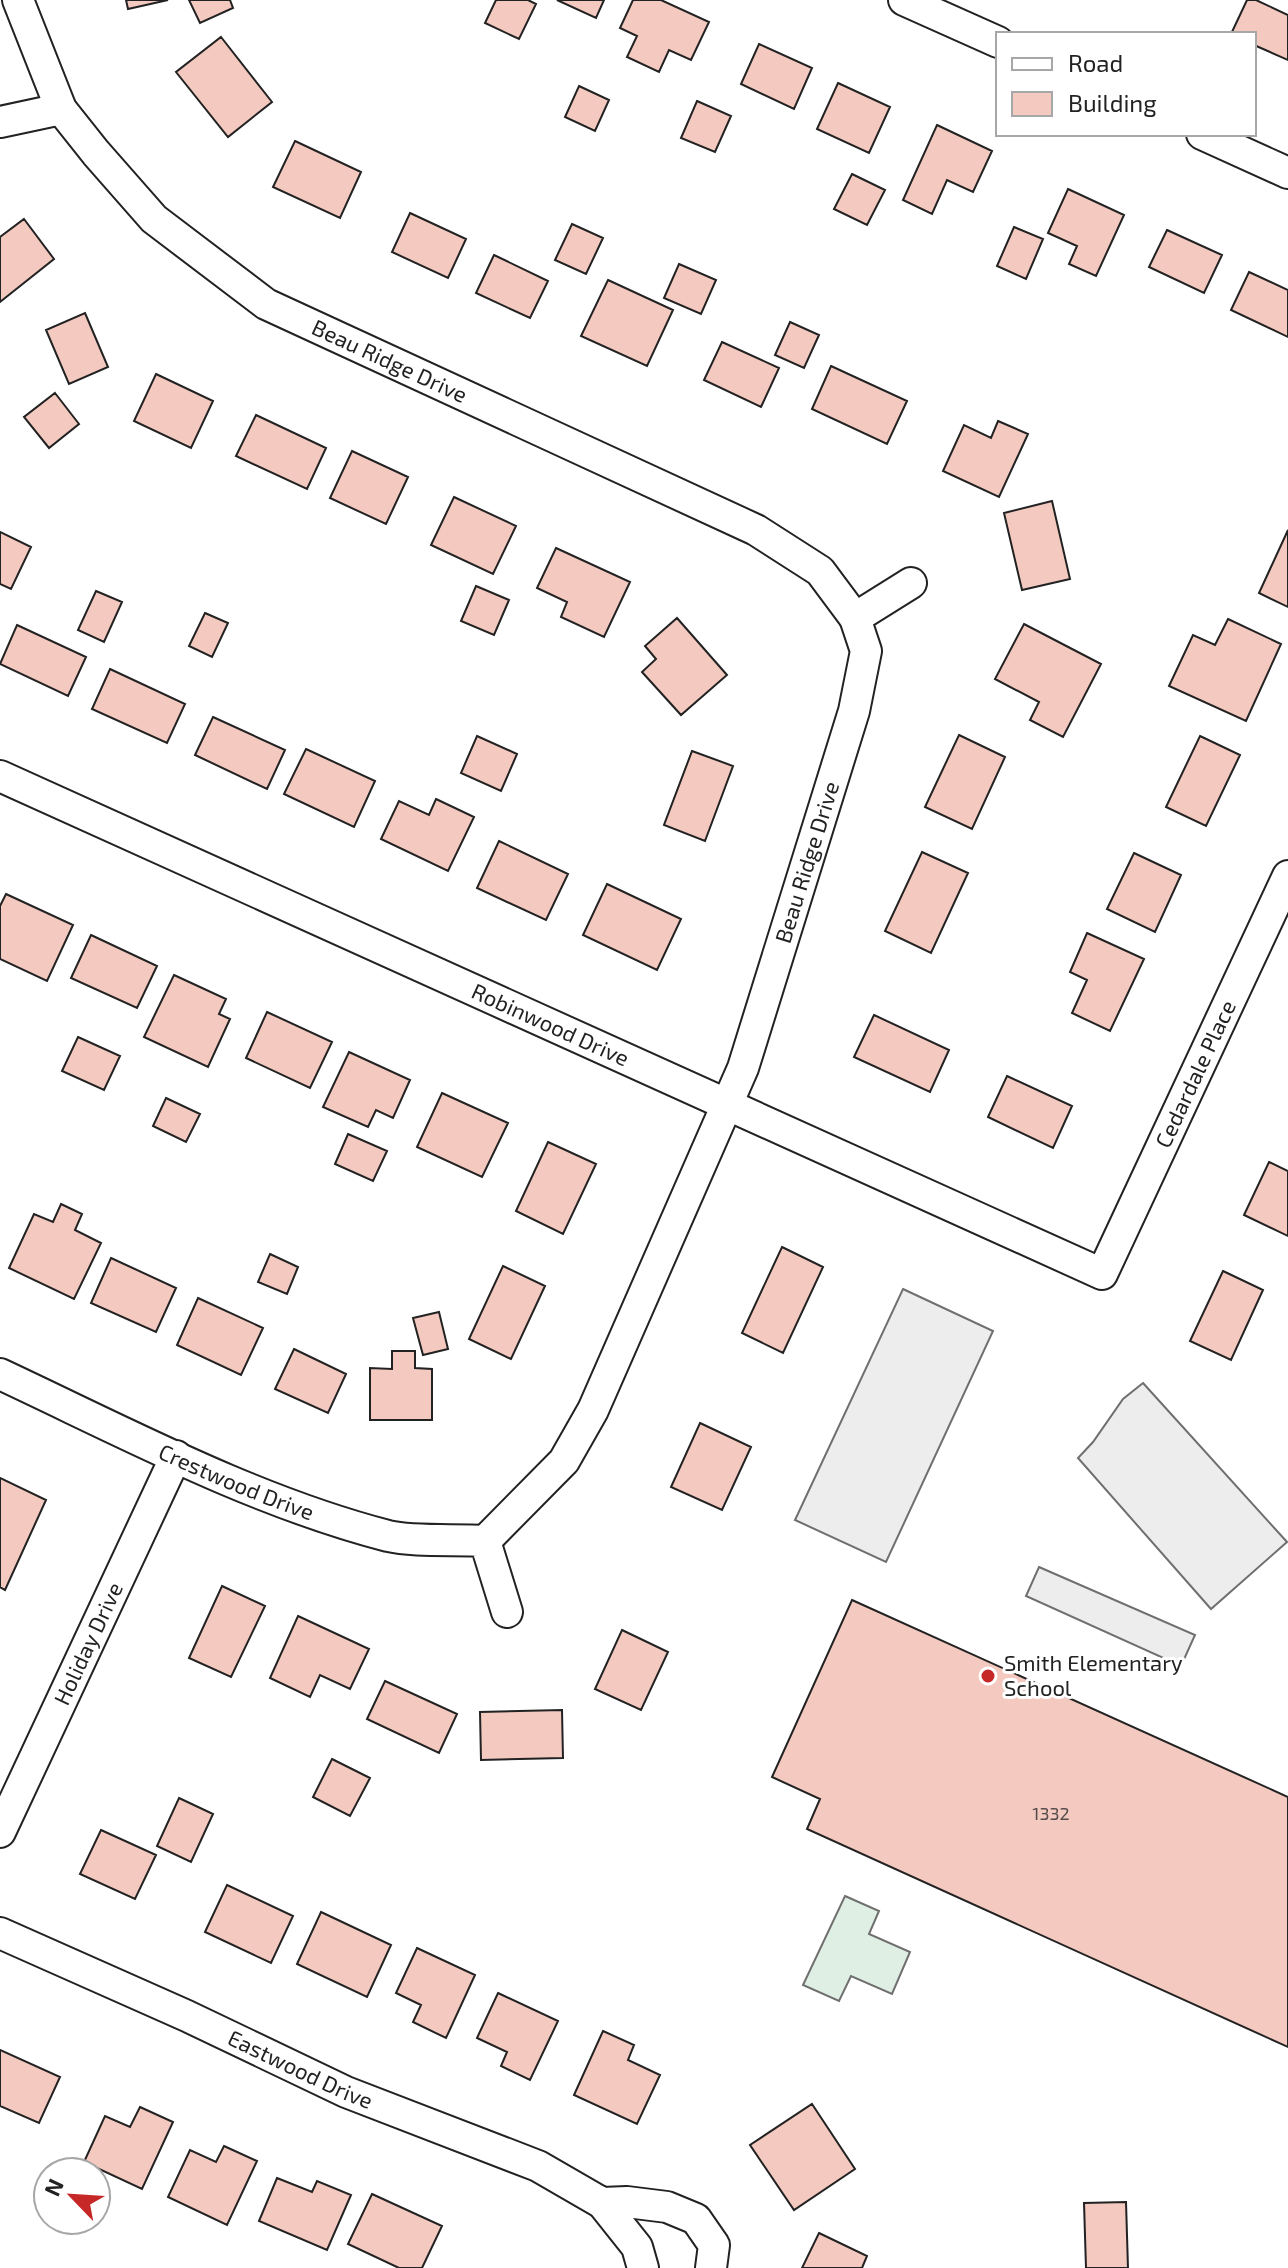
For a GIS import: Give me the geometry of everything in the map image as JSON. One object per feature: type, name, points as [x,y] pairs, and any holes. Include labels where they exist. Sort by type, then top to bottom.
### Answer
[{"type":"street","name":"Beau Ridge Drive","points":[[18,0],[61,109],[154,219],[266,304],[756,530],[820,571],[855,618],[866,651],[854,711],[743,1068],[726,1105]]},
{"type":"street","points":[[904,0],[996,41]]},
{"type":"street","points":[[0,122],[61,109]]},
{"type":"street","points":[[1206,136],[1288,173]]},
{"type":"street","points":[[855,618],[911,583]]},
{"type":"street","name":"Robinwood Drive","points":[[0,776],[1102,1274]]},
{"type":"street","name":"Cedardale Place","points":[[1102,1274],[1288,876]]},
{"type":"street","points":[[507,1612],[485,1541],[564,1461],[593,1410],[726,1105]]},
{"type":"street","name":"Crestwood Drive","points":[[0,1374],[176,1456],[282,1501],[391,1537],[485,1541]]},
{"type":"street","name":"Holiday Drive","points":[[0,1832],[176,1456]]},
{"type":"street","name":"Eastwood Drive","points":[[0,1933],[187,2016],[346,2092],[538,2166],[602,2203],[637,2247],[643,2268]]},
{"type":"street","name":"Eastwood Drive","points":[[602,2203],[627,2202],[667,2207],[696,2219],[714,2245],[711,2268]]},
{"type":"green space","points":[[845,1896],[879,1911],[869,1934],[910,1952],[892,1994],[851,1976],[839,2001],[803,1985]]},
{"type":"shaded area","points":[[903,1289],[993,1331],[886,1562],[795,1520]]},
{"type":"shaded area","points":[[1143,1383],[1287,1542],[1211,1609],[1078,1458],[1123,1399]]},
{"type":"shaded area","points":[[1039,1567],[1195,1635],[1181,1666],[1026,1596]]},
{"type":"building","points":[[126,0],[168,0],[128,9]]},
{"type":"building","points":[[189,0],[230,0],[233,8],[200,23]]},
{"type":"building","points":[[496,0],[528,0],[536,4],[519,39],[485,23]]},
{"type":"building","points":[[557,0],[604,0],[596,18]]},
{"type":"building","points":[[633,0],[661,0],[709,22],[691,60],[669,50],[659,72],[627,57],[637,36],[620,28]]},
{"type":"building","points":[[1247,0],[1256,0],[1288,15],[1288,60],[1256,46],[1256,32],[1232,32]]},
{"type":"building","points":[[221,37],[272,102],[228,137],[176,72]]},
{"type":"building","points":[[759,44],[812,68],[794,109],[741,84]]},
{"type":"building","points":[[838,83],[890,107],[869,153],[817,129]]},
{"type":"building","points":[[579,86],[609,100],[595,131],[565,117]]},
{"type":"building","points":[[697,101],[731,116],[715,152],[681,138]]},
{"type":"building","points":[[937,125],[992,151],[973,192],[947,180],[932,214],[903,200]]},
{"type":"building","points":[[295,141],[361,172],[340,218],[273,187]]},
{"type":"building","points":[[852,174],[885,190],[867,225],[834,209]]},
{"type":"building","points":[[1068,189],[1124,215],[1096,276],[1069,264],[1077,246],[1048,233]]},
{"type":"building","points":[[410,213],[466,239],[448,278],[392,252]]},
{"type":"building","points":[[24,219],[54,259],[0,302],[0,237]]},
{"type":"building","points":[[572,224],[603,238],[586,274],[555,260]]},
{"type":"building","points":[[1014,227],[1043,239],[1026,279],[997,266]]},
{"type":"building","points":[[1167,230],[1222,255],[1204,293],[1149,267]]},
{"type":"building","points":[[494,255],[548,281],[530,318],[476,293]]},
{"type":"building","points":[[679,264],[716,280],[701,314],[664,298]]},
{"type":"building","points":[[1249,272],[1288,290],[1288,337],[1231,310]]},
{"type":"building","points":[[608,280],[673,310],[647,366],[581,336]]},
{"type":"building","points":[[85,313],[108,367],[69,384],[46,330]]},
{"type":"building","points":[[790,322],[819,335],[804,368],[775,355]]},
{"type":"building","points":[[722,342],[779,368],[761,407],[704,380]]},
{"type":"building","points":[[831,366],[907,401],[887,444],[812,409]]},
{"type":"building","points":[[156,374],[213,401],[191,448],[134,421]]},
{"type":"building","points":[[55,393],[79,424],[49,448],[24,417]]},
{"type":"building","points":[[256,415],[326,448],[307,489],[236,456]]},
{"type":"building","points":[[998,421],[1028,434],[999,497],[943,471],[964,425],[991,438]]},
{"type":"building","points":[[352,451],[408,477],[386,524],[330,498]]},
{"type":"building","points":[[454,497],[516,526],[493,574],[431,545]]},
{"type":"building","points":[[1052,501],[1070,579],[1022,590],[1004,513]]},
{"type":"building","points":[[1288,530],[1288,607],[1259,593]]},
{"type":"building","points":[[0,532],[31,547],[11,589],[0,584]]},
{"type":"building","points":[[556,548],[630,582],[604,637],[561,617],[567,602],[537,588]]},
{"type":"building","points":[[476,586],[509,600],[494,635],[461,621]]},
{"type":"building","points":[[96,591],[122,602],[104,642],[78,630]]},
{"type":"building","points":[[205,613],[228,623],[212,657],[189,646]]},
{"type":"building","points":[[677,618],[727,675],[681,715],[642,672],[656,659],[645,646]]},
{"type":"building","points":[[1228,619],[1281,644],[1246,721],[1169,686],[1193,635],[1215,645]]},
{"type":"building","points":[[1024,624],[1101,664],[1063,737],[1030,720],[1039,702],[995,679]]},
{"type":"building","points":[[17,625],[86,657],[68,696],[0,664]]},
{"type":"building","points":[[110,669],[185,704],[167,743],[92,709]]},
{"type":"building","points":[[213,717],[285,750],[267,789],[195,755]]},
{"type":"building","points":[[959,735],[1005,757],[972,829],[925,807]]},
{"type":"building","points":[[477,736],[517,754],[501,791],[461,773]]},
{"type":"building","points":[[1200,736],[1240,755],[1206,826],[1166,807]]},
{"type":"building","points":[[306,749],[375,781],[354,827],[284,794]]},
{"type":"building","points":[[692,751],[733,766],[705,841],[664,825]]},
{"type":"building","points":[[436,799],[474,817],[448,871],[381,839],[399,801],[429,815]]},
{"type":"building","points":[[499,841],[568,874],[546,920],[477,888]]},
{"type":"building","points":[[922,852],[968,873],[931,953],[885,931]]},
{"type":"building","points":[[1134,853],[1181,875],[1155,932],[1107,909]]},
{"type":"building","points":[[607,884],[681,919],[657,970],[583,935]]},
{"type":"building","points":[[6,894],[73,925],[47,981],[0,959],[0,906]]},
{"type":"building","points":[[1087,933],[1144,959],[1110,1031],[1072,1013],[1087,980],[1070,972]]},
{"type":"building","points":[[91,935],[157,966],[137,1008],[71,978]]},
{"type":"building","points":[[174,975],[226,999],[219,1014],[230,1019],[208,1067],[144,1037]]},
{"type":"building","points":[[267,1012],[332,1042],[310,1088],[246,1058]]},
{"type":"building","points":[[874,1015],[949,1050],[930,1092],[854,1057]]},
{"type":"building","points":[[78,1037],[120,1056],[104,1090],[62,1071]]},
{"type":"building","points":[[349,1052],[410,1080],[393,1118],[376,1110],[368,1127],[323,1107]]},
{"type":"building","points":[[1007,1076],[1072,1106],[1053,1148],[988,1117]]},
{"type":"building","points":[[442,1093],[508,1123],[482,1177],[417,1147]]},
{"type":"building","points":[[166,1098],[200,1114],[186,1142],[153,1126]]},
{"type":"building","points":[[348,1134],[387,1151],[373,1181],[335,1164]]},
{"type":"building","points":[[548,1142],[596,1164],[563,1234],[516,1211]]},
{"type":"building","points":[[1269,1162],[1288,1171],[1288,1236],[1244,1215]]},
{"type":"building","points":[[61,1204],[82,1214],[75,1230],[101,1243],[74,1299],[9,1268],[34,1214],[53,1222]]},
{"type":"building","points":[[782,1247],[823,1267],[783,1353],[742,1333]]},
{"type":"building","points":[[270,1254],[298,1267],[287,1294],[258,1282]]},
{"type":"building","points":[[111,1258],[176,1288],[156,1332],[91,1303]]},
{"type":"building","points":[[503,1266],[545,1286],[511,1359],[469,1339]]},
{"type":"building","points":[[1223,1271],[1263,1290],[1231,1360],[1190,1341]]},
{"type":"building","points":[[198,1298],[263,1328],[241,1375],[177,1345]]},
{"type":"building","points":[[439,1312],[448,1349],[423,1355],[413,1318]]},
{"type":"building","points":[[294,1349],[346,1374],[328,1413],[275,1389]]},
{"type":"building","points":[[392,1351],[415,1351],[415,1368],[432,1369],[432,1420],[370,1420],[370,1368],[392,1369]]},
{"type":"building","points":[[700,1423],[751,1447],[722,1510],[671,1487]]},
{"type":"building","points":[[0,1478],[46,1500],[5,1590],[0,1587]]},
{"type":"building","points":[[222,1586],[265,1606],[231,1677],[189,1658]]},
{"type":"building","points":[[852,1600],[1288,1797],[1288,2047],[807,1829],[820,1799],[772,1777]]},
{"type":"building","points":[[298,1616],[369,1649],[350,1689],[320,1675],[310,1697],[270,1678]]},
{"type":"building","points":[[622,1630],[668,1652],[641,1710],[595,1689]]},
{"type":"building","points":[[385,1681],[457,1714],[439,1753],[367,1719]]},
{"type":"building","points":[[562,1710],[563,1758],[481,1760],[480,1712]]},
{"type":"building","points":[[332,1759],[370,1778],[350,1816],[313,1797]]},
{"type":"building","points":[[179,1798],[213,1814],[191,1862],[157,1846]]},
{"type":"building","points":[[101,1830],[156,1855],[135,1899],[80,1874]]},
{"type":"building","points":[[227,1885],[293,1916],[271,1963],[205,1932]]},
{"type":"building","points":[[321,1912],[391,1945],[367,1997],[297,1964]]},
{"type":"building","points":[[417,1948],[475,1975],[446,2038],[413,2022],[421,2005],[396,1993]]},
{"type":"building","points":[[498,1993],[558,2021],[530,2080],[501,2066],[507,2052],[477,2038]]},
{"type":"building","points":[[603,2031],[634,2045],[628,2060],[660,2075],[637,2124],[574,2095]]},
{"type":"building","points":[[0,2050],[60,2077],[39,2123],[0,2106]]},
{"type":"building","points":[[812,2104],[855,2169],[794,2210],[750,2145]]},
{"type":"building","points":[[140,2107],[173,2122],[142,2189],[112,2175],[112,2156],[87,2156],[105,2116],[130,2127]]},
{"type":"building","points":[[224,2146],[257,2161],[227,2225],[168,2197],[190,2150],[216,2162]]},
{"type":"building","points":[[277,2178],[312,2192],[317,2181],[351,2195],[327,2250],[259,2221]]},
{"type":"building","points":[[372,2194],[442,2226],[422,2268],[399,2268],[348,2244]]},
{"type":"building","points":[[1126,2202],[1128,2268],[1086,2268],[1084,2203]]},
{"type":"building","points":[[819,2233],[867,2256],[862,2268],[802,2268]]},
{"type":"place","name":"Smith Elementary School","points":[[988,1676]]}]
